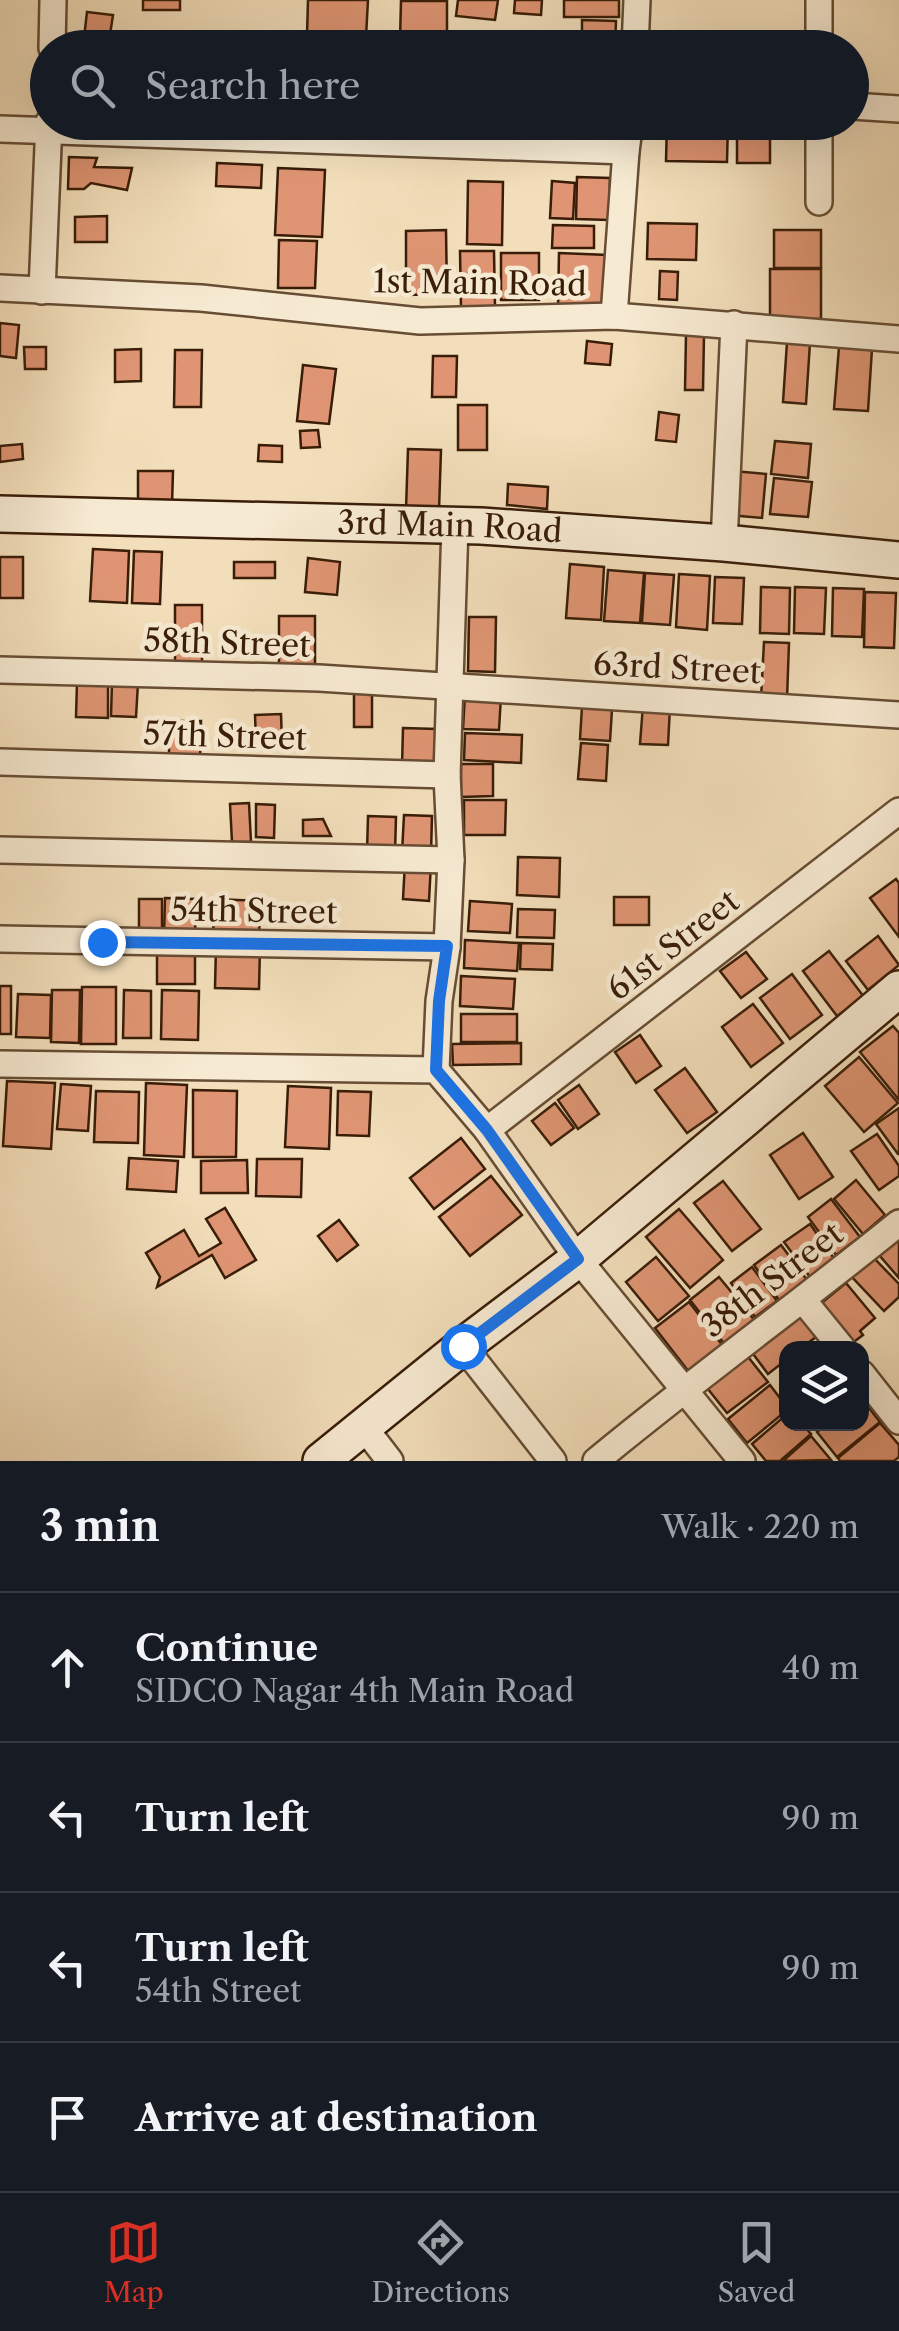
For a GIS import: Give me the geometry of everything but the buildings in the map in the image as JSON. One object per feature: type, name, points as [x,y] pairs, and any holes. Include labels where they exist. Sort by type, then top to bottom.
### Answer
[{"type":"street","points":[[52,30],[53,0]]},
{"type":"street","points":[[636,30],[637,0]]},
{"type":"street","points":[[818,0],[819,30]]},
{"type":"street","points":[[869,107],[899,109]]},
{"type":"street","points":[[0,129],[30,128]]},
{"type":"street","points":[[42,290],[48,140]]},
{"type":"street","points":[[349,140],[626,152]]},
{"type":"street","points":[[614,316],[628,140]]},
{"type":"street","points":[[819,140],[819,202]]},
{"type":"street","name":"1st Main Road","points":[[0,288],[201,298],[420,321],[614,316],[899,339]]},
{"type":"street","points":[[724,543],[734,324]]},
{"type":"street","name":"3rd Main Road","points":[[0,514],[455,526],[724,543],[899,560]]},
{"type":"street","points":[[455,526],[447,775],[452,860],[436,1070],[487,1130],[578,1259],[742,1461]]},
{"type":"street","name":"58th Street","points":[[0,670],[319,678],[452,687]]},
{"type":"street","name":"63rd Street","points":[[452,687],[899,716]]},
{"type":"street","name":"57th Street","points":[[0,762],[447,775]]},
{"type":"street","name":"61st Street","points":[[487,1130],[899,811]]},
{"type":"street","points":[[0,850],[452,860]]},
{"type":"street","name":"54th Street","points":[[0,939],[447,946]]},
{"type":"street","points":[[320,1461],[578,1259],[899,989]]},
{"type":"street","points":[[0,1064],[436,1070]]},
{"type":"street","name":"38th Street","points":[[596,1461],[684,1388],[804,1300],[899,1223]]},
{"type":"street","points":[[804,1300],[836,1341]]},
{"type":"street","points":[[463,1346],[552,1461]]},
{"type":"street","points":[[869,1382],[896,1411]]},
{"type":"street","points":[[363,1426],[390,1461]]},
{"type":"route","points":[[102,942],[447,946],[439,1001],[436,1070],[487,1130],[578,1259],[463,1346]]}]
